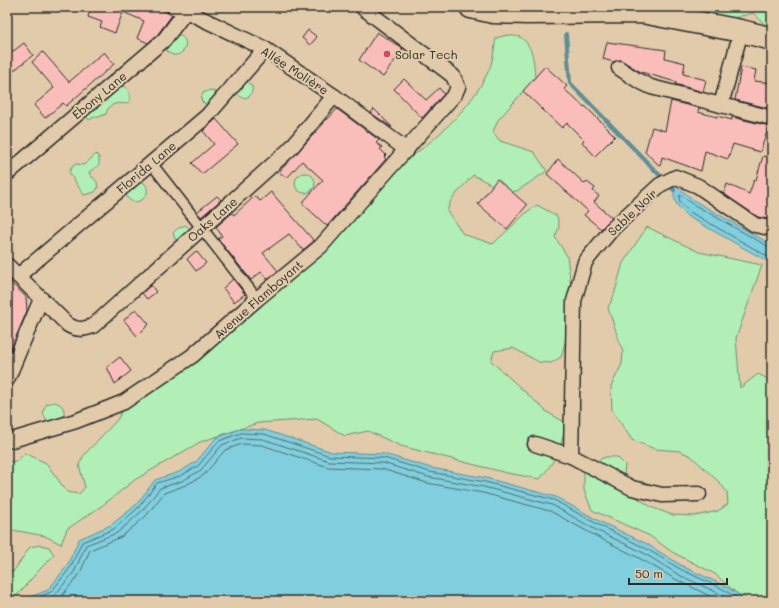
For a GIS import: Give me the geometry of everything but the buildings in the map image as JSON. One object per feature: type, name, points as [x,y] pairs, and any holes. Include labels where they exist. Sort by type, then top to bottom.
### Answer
[{"type":"main road","points":[[471,7],[493,12],[527,13],[642,12],[741,31],[772,39]]},
{"type":"street","name":"Avenue Flamboyant","points":[[7,440],[12,440],[76,422],[124,402],[192,356],[321,246],[455,94],[458,87],[453,76],[362,7]]},
{"type":"street","name":"Allée Molière","points":[[183,8],[265,49],[334,96],[407,150]]},
{"type":"street","name":"Ebony Lane","points":[[7,174],[164,40],[183,8]]},
{"type":"street","points":[[721,105],[741,31]]},
{"type":"street","name":"Florida Lane","points":[[18,276],[207,116],[265,49]]},
{"type":"street","points":[[619,68],[651,87],[772,118]]},
{"type":"street","name":"Oaks Lane","points":[[41,299],[68,325],[77,330],[93,326],[290,149],[334,96]]},
{"type":"street","points":[[151,163],[257,299]]},
{"type":"street","name":"Sable Noir","points":[[571,456],[574,301],[585,262],[613,228],[660,185],[676,177],[698,186],[755,225],[770,228],[772,226]]},
{"type":"street","points":[[7,265],[41,299],[7,380]]},
{"type":"street","points":[[535,444],[571,456],[632,488],[662,495],[699,494]]},
{"type":"green space","points":[[684,7],[772,7],[772,30],[753,13],[721,21],[686,12]]},
{"type":"green space","points":[[176,34],[182,37],[185,42],[185,46],[180,54],[175,55],[170,53],[165,48]]},
{"type":"green space","points":[[507,35],[520,37],[528,45],[531,50],[535,78],[498,120],[493,132],[500,141],[534,152],[547,171],[517,191],[506,192],[473,175],[451,200],[447,211],[463,234],[493,244],[527,212],[537,205],[557,216],[559,227],[555,237],[567,256],[574,310],[561,357],[551,363],[539,362],[513,348],[494,351],[491,361],[547,412],[566,423],[557,454],[540,479],[507,473],[401,446],[368,431],[345,436],[317,419],[258,423],[200,442],[136,479],[103,505],[67,529],[61,544],[45,536],[7,529],[7,462],[17,461],[25,453],[46,463],[67,492],[79,494],[85,487],[79,465],[84,455],[117,420],[126,404],[195,358],[400,164],[424,147],[449,125],[471,100],[480,87],[492,61],[496,38]]},
{"type":"green space","points":[[246,81],[252,86],[252,90],[251,94],[247,98],[244,98],[241,97],[236,91]]},
{"type":"green space","points":[[123,85],[129,92],[129,102],[126,104],[113,104],[106,114],[89,120],[86,116],[95,106],[98,107],[100,105],[102,99],[113,94],[117,86]]},
{"type":"green space","points":[[210,90],[215,92],[217,97],[209,106],[202,102],[201,98],[203,93]]},
{"type":"green space","points":[[96,154],[99,157],[99,165],[89,172],[91,177],[93,177],[97,182],[98,188],[95,192],[84,195],[69,172],[76,164],[84,165]]},
{"type":"green space","points":[[305,173],[312,176],[315,183],[312,190],[305,193],[298,190],[295,183],[298,176]]},
{"type":"green space","points":[[140,180],[146,185],[146,195],[143,199],[133,202],[128,199],[125,192]]},
{"type":"green space","points":[[185,225],[190,229],[190,232],[179,241],[175,239],[173,233]]},
{"type":"green space","points":[[647,227],[699,252],[762,265],[736,338],[740,388],[758,374],[768,379],[772,385],[772,601],[745,601],[715,574],[672,552],[650,536],[592,510],[584,490],[584,467],[605,457],[617,457],[625,465],[623,488],[651,507],[672,515],[695,516],[718,511],[728,504],[727,492],[719,482],[691,456],[680,451],[655,449],[632,440],[612,410],[611,386],[622,364],[623,352],[608,308],[614,295],[623,263]]},
{"type":"green space","points":[[54,402],[62,406],[64,415],[63,418],[49,422],[44,416],[44,409],[47,404]]},
{"type":"green space","points":[[40,545],[49,547],[54,555],[12,601],[7,601],[7,570],[13,572],[30,547]]},
{"type":"water","points":[[676,186],[695,201],[772,245],[772,264],[687,216],[674,199],[674,191]]},
{"type":"water","points":[[240,429],[265,430],[332,452],[384,454],[431,468],[486,478],[556,497],[601,522],[647,544],[684,567],[723,585],[750,601],[20,601],[48,590],[67,566],[79,539],[111,525],[136,505],[155,480],[179,472],[196,462],[216,438]]},
{"type":"waterway","points":[[566,34],[570,83],[674,190]]},
{"type":"place","name":"Solar Tech","points":[[387,54]]}]
